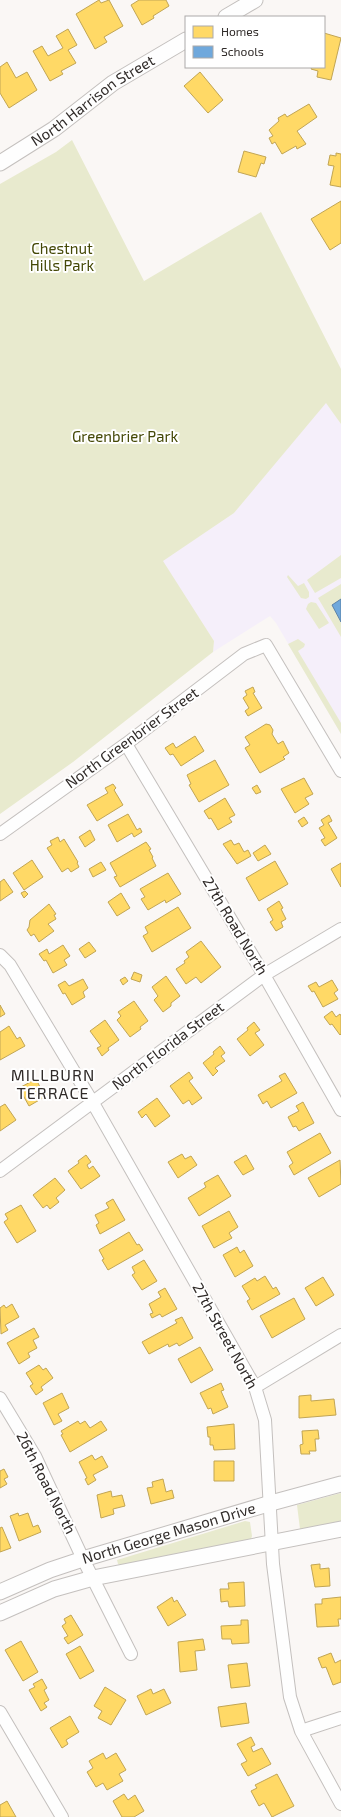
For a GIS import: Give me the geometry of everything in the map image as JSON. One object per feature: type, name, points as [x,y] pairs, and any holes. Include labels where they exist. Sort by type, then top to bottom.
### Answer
[{"type":"street","points":[[228,16],[255,0]]},
{"type":"street","name":"North Harrison Street","points":[[0,163],[54,129],[113,83],[185,41]]},
{"type":"street","name":"North Greenbrier Street","points":[[0,834],[126,744],[244,654],[266,645],[341,771]]},
{"type":"street","name":"27th Road North","points":[[126,744],[264,975],[341,1110]]},
{"type":"street","name":"North Florida Street","points":[[0,1171],[264,975],[341,929]]},
{"type":"street","name":"27th Street North","points":[[0,955],[10,965],[92,1103],[255,1387],[265,1420],[271,1503],[272,1543],[290,1697],[302,1731],[341,1804]]},
{"type":"street","points":[[255,1387],[341,1335]]},
{"type":"street","name":"26th Road North","points":[[0,1398],[35,1456],[92,1578],[131,1654]]},
{"type":"street","name":"North George Mason Drive","points":[[0,1592],[50,1570],[83,1559],[271,1503],[341,1484]]},
{"type":"street","name":"North George Mason Drive","points":[[0,1613],[54,1590],[92,1578],[341,1529]]},
{"type":"street","points":[[0,1712],[62,1817]]},
{"type":"street","points":[[302,1731],[341,1718]]},
{"type":"shaded area","points":[[326,402],[341,424],[341,734],[276,623],[270,616],[213,652],[214,641],[162,561],[234,513]]},
{"type":"green space","name":"Greenbrier Park","points":[[72,140],[144,281],[134,287],[261,212],[341,369],[341,424],[326,403],[234,513],[163,561],[214,641],[213,652],[73,762],[0,814],[0,184],[56,152]]},
{"type":"green space","points":[[341,555],[341,578],[315,593],[307,580]]},
{"type":"green space","points":[[288,575],[298,586],[304,583],[309,592],[309,597],[306,599],[301,598],[287,577]]},
{"type":"green space","points":[[341,584],[341,599],[332,605],[341,621],[341,637],[318,598]]},
{"type":"green space","points":[[311,602],[316,603],[329,623],[319,629],[306,609],[308,604]]},
{"type":"green space","points":[[298,639],[305,644],[304,647],[298,651],[341,723],[341,734],[288,644]]},
{"type":"green space","points":[[341,1493],[341,1522],[300,1529],[297,1505]]},
{"type":"green space","points":[[245,1521],[250,1522],[251,1539],[122,1566],[118,1564],[117,1560]]},
{"type":"building: Homes","points":[[99,0],[101,3],[109,0],[123,26],[104,37],[107,42],[95,49],[76,14]]},
{"type":"building: Homes","points":[[139,0],[166,0],[169,6],[142,25],[131,5]]},
{"type":"building: Homes","points":[[68,29],[77,45],[68,50],[76,63],[61,71],[63,74],[50,81],[33,51],[42,46],[48,56],[63,48],[56,36]]},
{"type":"building: Homes","points":[[325,33],[341,38],[331,80],[317,77],[318,71],[311,69],[325,68]]},
{"type":"building: Homes","points":[[7,62],[16,78],[27,72],[37,90],[9,108],[0,93],[0,67]]},
{"type":"building: Homes","points":[[200,72],[223,100],[208,113],[184,86]]},
{"type":"building: Homes","points":[[309,104],[317,117],[297,131],[306,144],[297,149],[296,146],[282,154],[275,142],[272,144],[269,138],[273,136],[269,130],[279,121],[278,118],[285,114],[287,117]]},
{"type":"building: Homes","points":[[244,151],[266,157],[264,164],[261,163],[256,177],[238,172]]},
{"type":"building: Homes","points":[[336,153],[341,154],[341,187],[330,185],[334,166],[328,165],[330,155],[336,156]]},
{"type":"building: Homes","points":[[341,201],[341,243],[330,250],[311,219]]},
{"type":"building: Homes","points":[[253,687],[255,692],[253,693],[262,708],[248,716],[245,711],[249,708],[243,698],[247,695],[245,691]]},
{"type":"building: Homes","points":[[266,724],[270,725],[273,730],[272,734],[278,744],[283,741],[289,753],[283,757],[285,759],[260,773],[245,748],[250,745],[245,737]]},
{"type":"building: Homes","points":[[195,736],[204,751],[181,766],[173,754],[170,755],[165,748],[173,743],[176,748]]},
{"type":"building: Homes","points":[[215,760],[229,785],[199,802],[189,785],[191,784],[187,775]]},
{"type":"building: Homes","points":[[304,778],[313,794],[305,798],[309,804],[295,813],[281,789]]},
{"type":"building: Homes","points":[[113,784],[116,788],[114,790],[123,805],[97,821],[87,805],[108,793],[105,788]]},
{"type":"building: Homes","points":[[257,785],[261,792],[256,794],[252,788]]},
{"type":"building: Homes","points":[[225,798],[235,815],[229,818],[232,822],[218,830],[211,818],[209,819],[204,811]]},
{"type":"building: Homes","points":[[128,814],[137,830],[140,828],[142,832],[134,837],[132,833],[117,842],[108,825]]},
{"type":"building: Homes","points":[[329,815],[332,821],[328,823],[337,838],[325,846],[321,840],[325,838],[319,828],[324,825],[321,820]]},
{"type":"building: Homes","points":[[304,817],[308,823],[302,827],[298,821]]},
{"type":"building: Homes","points":[[90,830],[95,840],[85,847],[79,837]]},
{"type":"building: Homes","points":[[58,837],[60,842],[64,839],[78,862],[79,867],[71,872],[68,868],[62,872],[47,848],[52,845],[50,841]]},
{"type":"building: Homes","points":[[231,840],[234,845],[239,843],[244,852],[248,850],[251,856],[237,864],[223,844]]},
{"type":"building: Homes","points":[[146,842],[151,849],[149,850],[156,866],[120,887],[114,877],[117,876],[110,863]]},
{"type":"building: Homes","points":[[265,845],[271,854],[258,861],[253,853]]},
{"type":"building: Homes","points":[[32,860],[43,877],[24,890],[13,873]]},
{"type":"building: Homes","points":[[275,861],[288,884],[259,901],[246,878]]},
{"type":"building: Homes","points":[[101,862],[106,870],[93,877],[89,869]]},
{"type":"building: Homes","points":[[341,863],[341,887],[331,869]]},
{"type":"building: Homes","points":[[168,873],[181,894],[166,903],[165,900],[148,910],[141,899],[145,897],[140,889]]},
{"type":"building: Homes","points":[[4,879],[13,892],[0,901],[0,882]]},
{"type":"building: Homes","points":[[25,891],[28,894],[24,898],[21,893]]},
{"type":"building: Homes","points":[[121,893],[130,908],[117,916],[108,902]]},
{"type":"building: Homes","points":[[279,901],[286,919],[281,922],[283,927],[276,931],[270,922],[273,920],[267,909]]},
{"type":"building: Homes","points":[[49,904],[56,914],[54,915],[56,919],[48,924],[54,931],[39,942],[34,934],[31,936],[27,930],[30,920]]},
{"type":"building: Homes","points":[[178,907],[191,928],[152,952],[143,936],[148,933],[145,927]]},
{"type":"building: Homes","points":[[201,941],[221,967],[201,983],[196,977],[186,984],[176,969],[185,963],[184,961],[189,957],[186,952]]},
{"type":"building: Homes","points":[[89,942],[96,951],[85,958],[79,949]]},
{"type":"building: Homes","points":[[63,945],[70,956],[64,960],[67,965],[53,973],[46,960],[44,961],[39,954],[47,949],[49,954]]},
{"type":"building: Homes","points":[[134,972],[142,975],[140,982],[131,979]]},
{"type":"building: Homes","points":[[166,976],[180,996],[163,1012],[154,1000],[158,996],[152,987]]},
{"type":"building: Homes","points":[[125,977],[128,981],[123,985],[120,980]]},
{"type":"building: Homes","points":[[83,979],[88,988],[83,992],[85,997],[72,1005],[58,985],[65,981],[69,986]]},
{"type":"building: Homes","points":[[332,980],[338,990],[334,993],[338,999],[323,1007],[314,991],[312,992],[308,986],[316,982],[319,987]]},
{"type":"building: Homes","points":[[134,1001],[148,1021],[140,1027],[141,1029],[130,1037],[117,1020],[121,1016],[118,1012]]},
{"type":"building: Homes","points":[[0,1005],[5,1014],[0,1017]]},
{"type":"building: Homes","points":[[332,1011],[336,1017],[340,1014],[341,1016],[340,1035],[332,1024],[330,1025],[324,1017]]},
{"type":"building: Homes","points":[[105,1020],[119,1040],[108,1048],[109,1050],[102,1056],[97,1048],[101,1046],[90,1031]]},
{"type":"building: Homes","points":[[254,1022],[260,1030],[255,1033],[264,1045],[250,1056],[237,1039],[248,1030],[247,1028]]},
{"type":"building: Homes","points":[[9,1026],[17,1039],[20,1037],[25,1046],[0,1060],[0,1032]]},
{"type":"building: Homes","points":[[220,1046],[225,1053],[221,1056],[225,1061],[215,1068],[218,1071],[213,1076],[203,1063],[214,1054],[213,1052]]},
{"type":"building: Homes","points":[[189,1072],[193,1078],[189,1081],[202,1098],[192,1105],[189,1100],[183,1104],[170,1086]]},
{"type":"building: Homes","points":[[285,1073],[297,1093],[271,1108],[267,1101],[263,1104],[258,1095],[282,1081],[279,1076]]},
{"type":"building: Homes","points":[[36,1079],[41,1089],[44,1087],[48,1095],[29,1106],[19,1088]]},
{"type":"building: Homes","points":[[157,1098],[170,1116],[155,1127],[146,1114],[142,1118],[138,1112]]},
{"type":"building: Homes","points":[[303,1102],[314,1123],[299,1131],[296,1126],[293,1127],[288,1117],[299,1111],[296,1106]]},
{"type":"building: Homes","points":[[5,1104],[16,1120],[0,1131],[0,1107]]},
{"type":"building: Homes","points":[[320,1133],[331,1153],[294,1175],[289,1166],[293,1163],[287,1152]]},
{"type":"building: Homes","points":[[182,1154],[185,1159],[191,1156],[197,1165],[178,1178],[168,1162]]},
{"type":"building: Homes","points":[[86,1155],[91,1162],[87,1165],[89,1169],[93,1166],[100,1176],[81,1189],[68,1171],[79,1163],[78,1161]]},
{"type":"building: Homes","points":[[246,1155],[254,1169],[243,1175],[234,1162]]},
{"type":"building: Homes","points":[[340,1160],[341,1184],[319,1197],[308,1178]]},
{"type":"building: Homes","points":[[218,1175],[231,1196],[199,1216],[188,1198],[206,1187],[204,1183]]},
{"type":"building: Homes","points":[[55,1178],[65,1190],[56,1198],[59,1202],[50,1209],[47,1205],[43,1208],[33,1195]]},
{"type":"building: Homes","points":[[113,1199],[125,1220],[100,1234],[96,1225],[99,1223],[95,1215],[109,1208],[106,1203]]},
{"type":"building: Homes","points":[[21,1205],[36,1231],[17,1243],[4,1222],[8,1219],[5,1214]]},
{"type":"building: Homes","points":[[229,1211],[238,1227],[229,1233],[232,1238],[214,1248],[202,1226]]},
{"type":"building: Homes","points":[[129,1232],[137,1245],[139,1244],[143,1250],[108,1270],[102,1260],[104,1259],[99,1250]]},
{"type":"building: Homes","points":[[237,1247],[240,1253],[244,1250],[253,1266],[235,1277],[223,1255]]},
{"type":"building: Homes","points":[[144,1260],[157,1281],[142,1290],[132,1275],[135,1273],[132,1267]]},
{"type":"building: Homes","points":[[265,1276],[273,1289],[276,1287],[280,1294],[252,1310],[247,1301],[250,1299],[242,1286],[255,1278],[257,1281]]},
{"type":"building: Homes","points":[[323,1277],[334,1295],[316,1306],[305,1288]]},
{"type":"building: Homes","points":[[165,1288],[177,1309],[162,1317],[160,1314],[152,1318],[150,1314],[153,1313],[149,1304],[161,1297],[158,1292]]},
{"type":"building: Homes","points":[[294,1298],[305,1319],[272,1338],[260,1316]]},
{"type":"building: Homes","points":[[12,1304],[19,1317],[5,1325],[8,1330],[1,1334],[0,1308],[4,1305],[6,1308]]},
{"type":"building: Homes","points":[[182,1317],[193,1338],[179,1346],[177,1343],[169,1347],[168,1344],[149,1354],[142,1342],[177,1323],[175,1320]]},
{"type":"building: Homes","points":[[34,1328],[39,1337],[33,1340],[37,1348],[28,1353],[30,1357],[19,1364],[7,1343]]},
{"type":"building: Homes","points":[[200,1347],[213,1370],[191,1383],[178,1359]]},
{"type":"building: Homes","points":[[39,1365],[43,1370],[46,1368],[53,1378],[41,1387],[43,1390],[36,1395],[30,1386],[33,1384],[26,1373]]},
{"type":"building: Homes","points":[[221,1383],[224,1390],[221,1391],[228,1407],[213,1414],[211,1408],[208,1409],[200,1393]]},
{"type":"building: Homes","points":[[62,1393],[69,1408],[58,1414],[62,1421],[54,1425],[43,1403]]},
{"type":"building: Homes","points":[[311,1395],[311,1401],[334,1399],[336,1415],[299,1418],[299,1396]]},
{"type":"building: Homes","points":[[78,1421],[80,1424],[85,1421],[90,1428],[101,1421],[107,1430],[70,1452],[61,1435],[63,1434],[61,1431]]},
{"type":"building: Homes","points":[[234,1424],[235,1449],[214,1450],[213,1445],[210,1445],[210,1437],[208,1437],[207,1427]]},
{"type":"building: Homes","points":[[318,1430],[319,1439],[315,1439],[316,1451],[309,1451],[310,1454],[301,1454],[300,1445],[303,1444],[302,1431]]},
{"type":"building: Homes","points":[[92,1455],[95,1460],[102,1456],[108,1467],[93,1475],[96,1480],[88,1485],[85,1479],[87,1478],[79,1462]]},
{"type":"building: Homes","points":[[214,1461],[234,1461],[234,1481],[214,1481]]},
{"type":"building: Homes","points":[[4,1469],[8,1477],[4,1479],[7,1484],[0,1488],[0,1471]]},
{"type":"building: Homes","points":[[163,1479],[166,1492],[172,1490],[174,1498],[151,1504],[147,1488],[153,1487],[152,1482]]},
{"type":"building: Homes","points":[[111,1491],[112,1497],[122,1495],[125,1506],[113,1509],[114,1514],[101,1518],[97,1495]]},
{"type":"building: Homes","points":[[18,1513],[19,1516],[28,1513],[33,1527],[38,1525],[41,1532],[19,1541],[10,1516]]},
{"type":"building: Homes","points":[[2,1527],[11,1548],[0,1552],[0,1528]]},
{"type":"building: Homes","points":[[320,1564],[320,1569],[329,1568],[330,1586],[315,1587],[311,1565]]},
{"type":"building: Homes","points":[[244,1582],[245,1606],[229,1607],[228,1601],[221,1602],[220,1589],[229,1589],[228,1583]]},
{"type":"building: Homes","points":[[172,1597],[174,1602],[177,1600],[186,1615],[168,1626],[157,1607]]},
{"type":"building: Homes","points":[[341,1597],[341,1619],[338,1619],[339,1626],[317,1627],[315,1604],[322,1604],[322,1599]]},
{"type":"building: Homes","points":[[71,1615],[83,1635],[68,1644],[64,1638],[68,1636],[62,1626],[66,1623],[64,1619]]},
{"type":"building: Homes","points":[[241,1620],[248,1620],[249,1643],[232,1644],[231,1639],[222,1639],[221,1626],[241,1625]]},
{"type":"building: Homes","points":[[203,1639],[205,1650],[195,1651],[197,1670],[180,1672],[178,1642]]},
{"type":"building: Homes","points":[[21,1641],[38,1672],[23,1681],[5,1650]]},
{"type":"building: Homes","points":[[80,1646],[94,1671],[80,1679],[66,1654]]},
{"type":"building: Homes","points":[[331,1653],[335,1663],[341,1660],[341,1682],[333,1685],[326,1667],[322,1668],[318,1658]]},
{"type":"building: Homes","points":[[247,1663],[250,1686],[231,1688],[228,1665]]},
{"type":"building: Homes","points":[[42,1679],[47,1688],[44,1690],[49,1700],[44,1703],[47,1707],[41,1711],[29,1690],[35,1687],[33,1684]]},
{"type":"building: Homes","points":[[105,1687],[126,1700],[111,1725],[98,1718],[102,1711],[94,1706]]},
{"type":"building: Homes","points":[[151,1689],[153,1694],[164,1689],[171,1703],[146,1715],[137,1696]]},
{"type":"building: Homes","points":[[246,1703],[249,1723],[221,1727],[218,1707]]},
{"type":"building: Homes","points":[[70,1716],[79,1732],[66,1740],[68,1744],[62,1748],[50,1728]]},
{"type":"building: Homes","points":[[251,1737],[255,1745],[251,1747],[253,1752],[262,1748],[271,1764],[248,1776],[241,1764],[247,1761],[237,1744]]},
{"type":"building: Homes","points":[[103,1753],[106,1759],[116,1753],[126,1770],[119,1774],[123,1781],[107,1790],[103,1783],[96,1787],[87,1772],[93,1768],[89,1761]]},
{"type":"building: Homes","points":[[277,1774],[294,1806],[272,1817],[264,1803],[259,1806],[251,1791],[257,1788],[255,1785]]},
{"type":"building: Homes","points":[[124,1794],[128,1800],[135,1795],[144,1811],[134,1817],[122,1817],[113,1801]]},
{"type":"building: Homes","points":[[7,1801],[16,1817],[0,1817],[0,1805]]},
{"type":"building: Schools","points":[[341,599],[341,622],[332,605]]},
{"type":"district","name":"MILLBURN TERRACE","points":[[53,1084]]},
{"type":"park label","name":"Chestnut Hills Park","points":[[62,258]]}]
